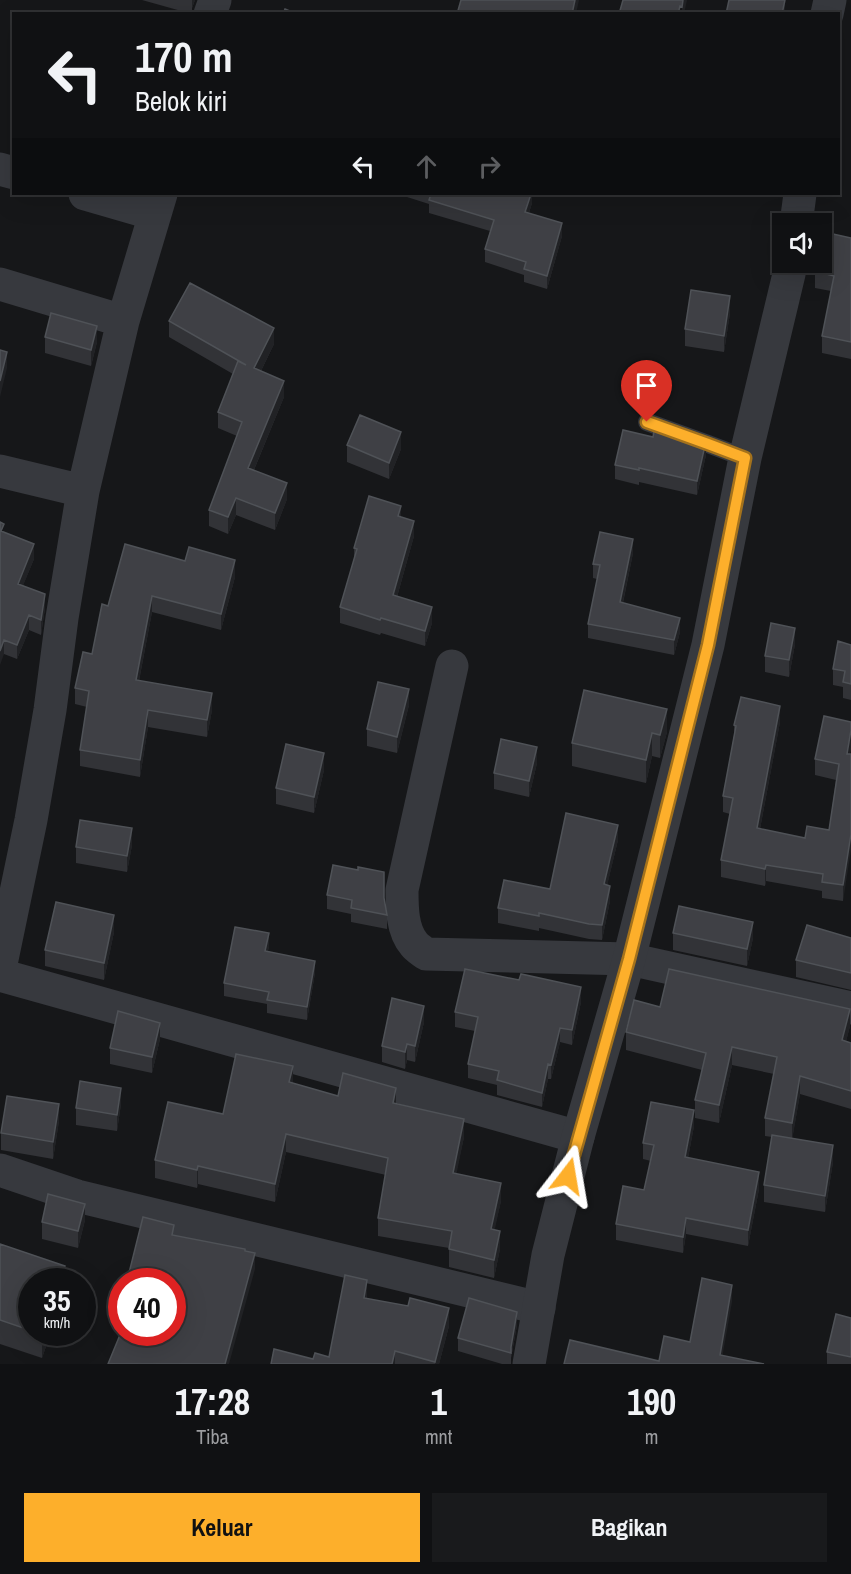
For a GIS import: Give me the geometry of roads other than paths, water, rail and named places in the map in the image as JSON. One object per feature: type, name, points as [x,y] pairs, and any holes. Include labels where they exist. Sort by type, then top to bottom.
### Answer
[{"type":"street","points":[[0,969],[33,809],[50,710],[82,491],[123,321],[158,204],[92,195]]},
{"type":"street","points":[[797,213],[800,195]]},
{"type":"street","points":[[529,1364],[548,1255],[578,1137],[629,959],[708,645],[745,458],[789,273]]},
{"type":"street","points":[[0,284],[123,321]]},
{"type":"street","points":[[0,471],[82,491]]},
{"type":"street","points":[[452,666],[402,890],[404,920],[413,944],[426,954],[629,959],[851,1008]]},
{"type":"street","points":[[0,975],[578,1137]]},
{"type":"street","points":[[0,1170],[88,1198],[539,1308]]},
{"type":"lane","points":[[647,422],[745,458]]}]
